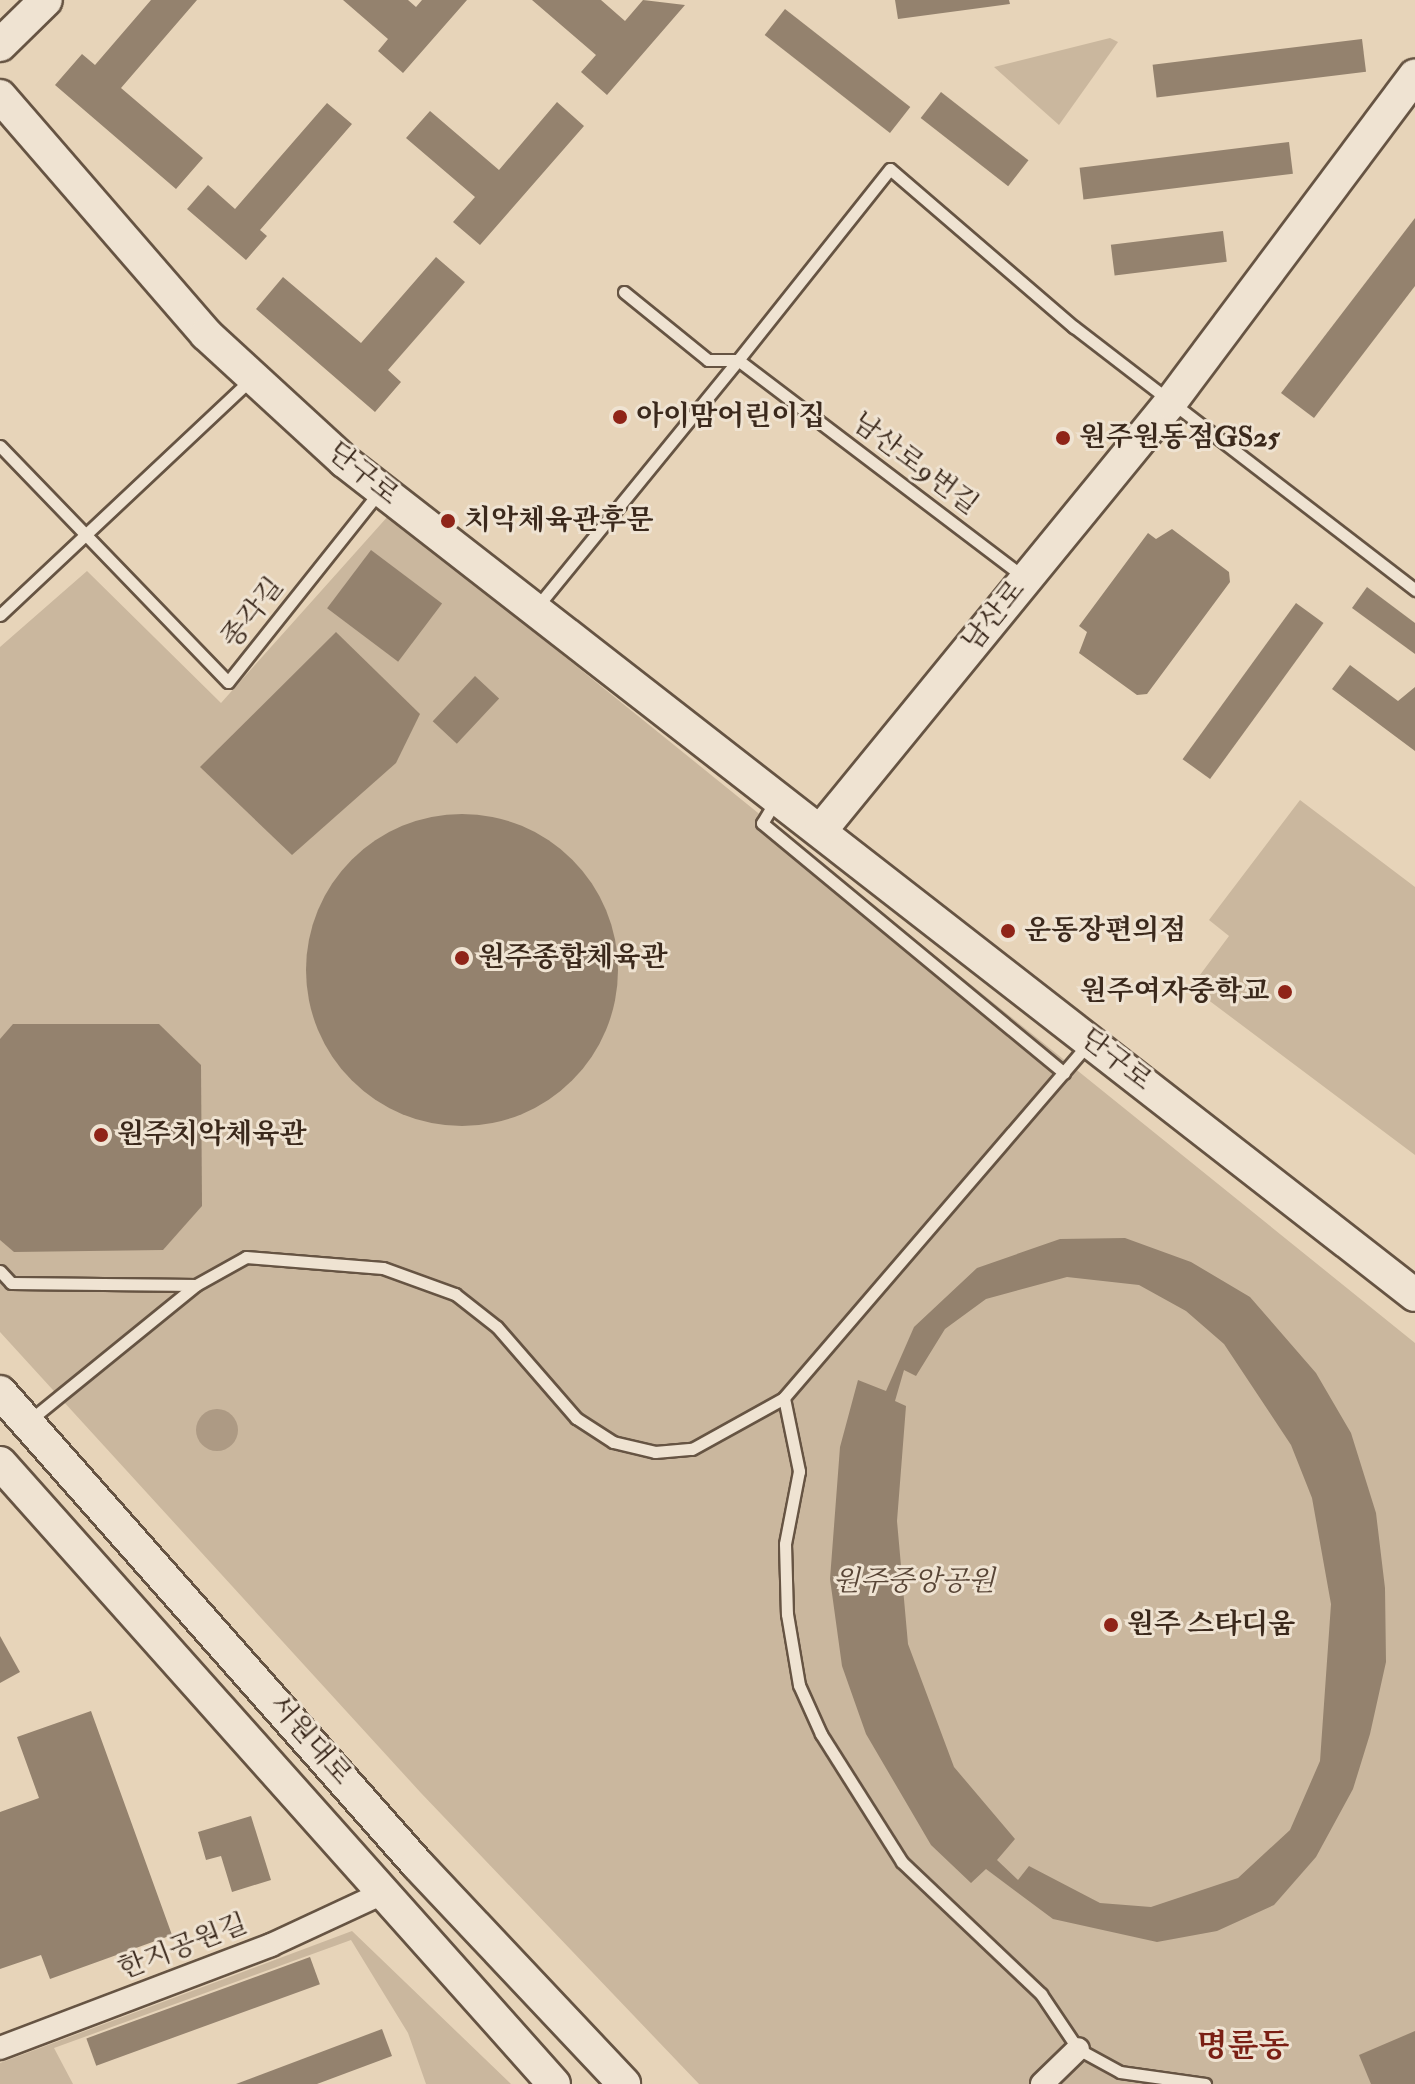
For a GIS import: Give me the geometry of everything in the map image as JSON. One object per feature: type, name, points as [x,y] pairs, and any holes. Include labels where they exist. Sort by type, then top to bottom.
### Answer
[{"type":"street","points":[[0,45],[46,0]]},
{"type":"street","name":"남산로","points":[[821,830],[1170,403],[1411,94]]},
{"type":"street","name":"단구로","points":[[0,96],[251,379],[533,611],[821,830],[1415,1295]]},
{"type":"street","name":"서원대로","points":[[0,1392],[417,1864],[624,2084]]},
{"type":"street","points":[[0,1449],[27,1423]]},
{"type":"street","name":"서원대로","points":[[0,1463],[554,2084]]},
{"type":"street","points":[[383,1893],[417,1864]]},
{"type":"street","name":"한지공원길","points":[[0,2048],[271,1945],[383,1893]]},
{"type":"street","points":[[1042,2084],[1078,2049]]},
{"type":"lane","points":[[533,611],[890,169],[1170,403],[1415,590]]},
{"type":"lane","name":"남산로9번길","points":[[624,292],[708,360],[738,360],[1025,578]]},
{"type":"lane","points":[[0,615],[251,379]]},
{"type":"lane","name":"종각길","points":[[0,446],[228,682],[382,489]]},
{"type":"lane","name":"단구로","points":[[778,798],[762,823],[1064,1073]]},
{"type":"lane","points":[[27,1423],[196,1285],[246,1257],[305,1256],[422,1277],[480,1310],[576,1418],[613,1442],[655,1452],[692,1449],[784,1398],[1091,1040]]},
{"type":"lane","points":[[0,1271],[11,1283],[196,1285]]},
{"type":"lane","points":[[784,1398],[799,1471],[785,1544],[787,1614],[804,1697],[902,1862],[1041,1994],[1078,2049],[1120,2072],[1205,2084]]},
{"type":"green space","points":[[1110,38],[1118,42],[1059,125],[994,67]]},
{"type":"green space","name":"원주중앙공원","points":[[389,515],[1415,1343],[1415,2084],[699,2084],[421,1793],[0,1332],[0,647],[87,571],[221,703]]},
{"type":"green space","points":[[1300,800],[1415,887],[1415,1155],[1191,987],[1229,936],[1209,920]]},
{"type":"green space","points":[[352,1931],[511,2084],[426,2084],[408,2033],[351,1940],[54,2048],[73,2084],[0,2084],[0,2063]]},
{"type":"shaded area","points":[[217,1409],[232,1415],[238,1430],[232,1445],[217,1451],[202,1445],[196,1430],[202,1415]]},
{"type":"building","points":[[151,0],[197,0],[121,88],[203,158],[176,189],[55,85],[82,54],[95,65]]},
{"type":"building","points":[[343,0],[408,0],[416,7],[422,0],[467,0],[403,73],[378,51],[388,39]]},
{"type":"building","points":[[532,0],[601,0],[625,21],[643,0],[685,5],[607,95],[581,72],[596,55]]},
{"type":"building","points":[[895,0],[1009,0],[1010,4],[898,19]]},
{"type":"building","points":[[785,9],[910,107],[890,133],[765,35]]},
{"type":"building","points":[[1362,39],[1366,72],[1157,97],[1153,65]]},
{"type":"building","points":[[941,92],[1028,160],[1008,186],[921,118]]},
{"type":"building","points":[[557,102],[584,126],[480,245],[453,222],[475,197],[406,138],[430,111],[499,170]]},
{"type":"building","points":[[327,103],[352,124],[260,230],[267,236],[246,260],[187,209],[208,185],[235,209]]},
{"type":"building","points":[[1289,142],[1293,174],[1083,199],[1080,168]]},
{"type":"building","points":[[1415,218],[1415,286],[1314,418],[1281,393]]},
{"type":"building","points":[[1223,231],[1227,262],[1115,276],[1111,245]]},
{"type":"building","points":[[436,257],[465,282],[388,370],[401,382],[375,412],[256,309],[283,277],[361,343]]},
{"type":"building","points":[[1172,529],[1229,572],[1230,582],[1147,694],[1137,695],[1079,653],[1087,632],[1079,626],[1148,533],[1156,539]]},
{"type":"building","points":[[371,550],[442,604],[398,662],[327,608]]},
{"type":"building","points":[[1367,587],[1415,623],[1415,654],[1352,608]]},
{"type":"building","points":[[1296,603],[1324,623],[1210,779],[1183,759]]},
{"type":"building","points":[[336,632],[420,714],[396,763],[292,855],[200,767]]},
{"type":"building","points":[[1350,665],[1398,701],[1415,687],[1415,751],[1332,689]]},
{"type":"building","points":[[475,676],[499,699],[457,744],[433,721]]},
{"type":"building","name":"원주종합체육관","points":[[447,814],[477,814],[507,820],[536,832],[573,859],[592,883],[606,910],[618,955],[612,1015],[606,1030],[592,1057],[573,1081],[536,1108],[507,1120],[477,1126],[447,1126],[417,1120],[388,1108],[363,1091],[341,1069],[324,1044],[312,1015],[306,985],[306,955],[312,925],[324,896],[341,871],[363,849],[388,832],[417,820]]},
{"type":"building","name":"원주치악체육관","points":[[13,1024],[159,1024],[201,1065],[202,1206],[163,1250],[14,1252],[0,1240],[0,1039]]},
{"type":"building","points":[[1125,1238],[1191,1262],[1250,1297],[1316,1373],[1351,1433],[1376,1513],[1385,1588],[1386,1662],[1370,1734],[1353,1789],[1316,1857],[1274,1905],[1217,1931],[1157,1942],[1053,1919],[986,1869],[971,1883],[931,1845],[866,1734],[842,1666],[830,1579],[840,1447],[858,1380],[886,1391],[914,1327],[977,1268],[1060,1239]],"holes":[[[1067,1277],[1139,1285],[1186,1311],[1224,1344],[1291,1445],[1312,1498],[1331,1604],[1320,1761],[1290,1830],[1238,1878],[1151,1907],[1100,1903],[1029,1866],[1018,1880],[997,1860],[1015,1839],[954,1767],[908,1644],[897,1521],[906,1406],[895,1401],[904,1370],[916,1376],[945,1329],[986,1299]]]},
{"type":"building","points":[[0,1636],[20,1672],[0,1683]]},
{"type":"building","points":[[91,1711],[172,1935],[50,1979],[41,1955],[0,1969],[0,1812],[39,1798],[17,1737]]},
{"type":"building","points":[[251,1816],[271,1880],[232,1892],[221,1856],[206,1860],[198,1832]]},
{"type":"building","points":[[310,1957],[320,1984],[96,2066],[86,2038]]},
{"type":"building","points":[[382,2029],[392,2056],[317,2084],[236,2084]]},
{"type":"building","points":[[1415,2031],[1415,2084],[1371,2084],[1359,2055]]},
{"type":"place","name":"아이맘어린이집","points":[[620,417]]},
{"type":"place","name":"원주원동점GS25","points":[[1063,438]]},
{"type":"place","name":"치악체육관후문","points":[[448,521]]},
{"type":"place","name":"운동장편의점","points":[[1008,931]]},
{"type":"place","name":"원주종합체육관","points":[[462,958]]},
{"type":"place","name":"원주여자중학교","points":[[1285,992]]},
{"type":"place","name":"원주치악체육관","points":[[101,1135]]},
{"type":"place","name":"원주 스타디움","points":[[1111,1625]]},
{"type":"district","name":"명륜동","points":[[1243,2046]]}]
